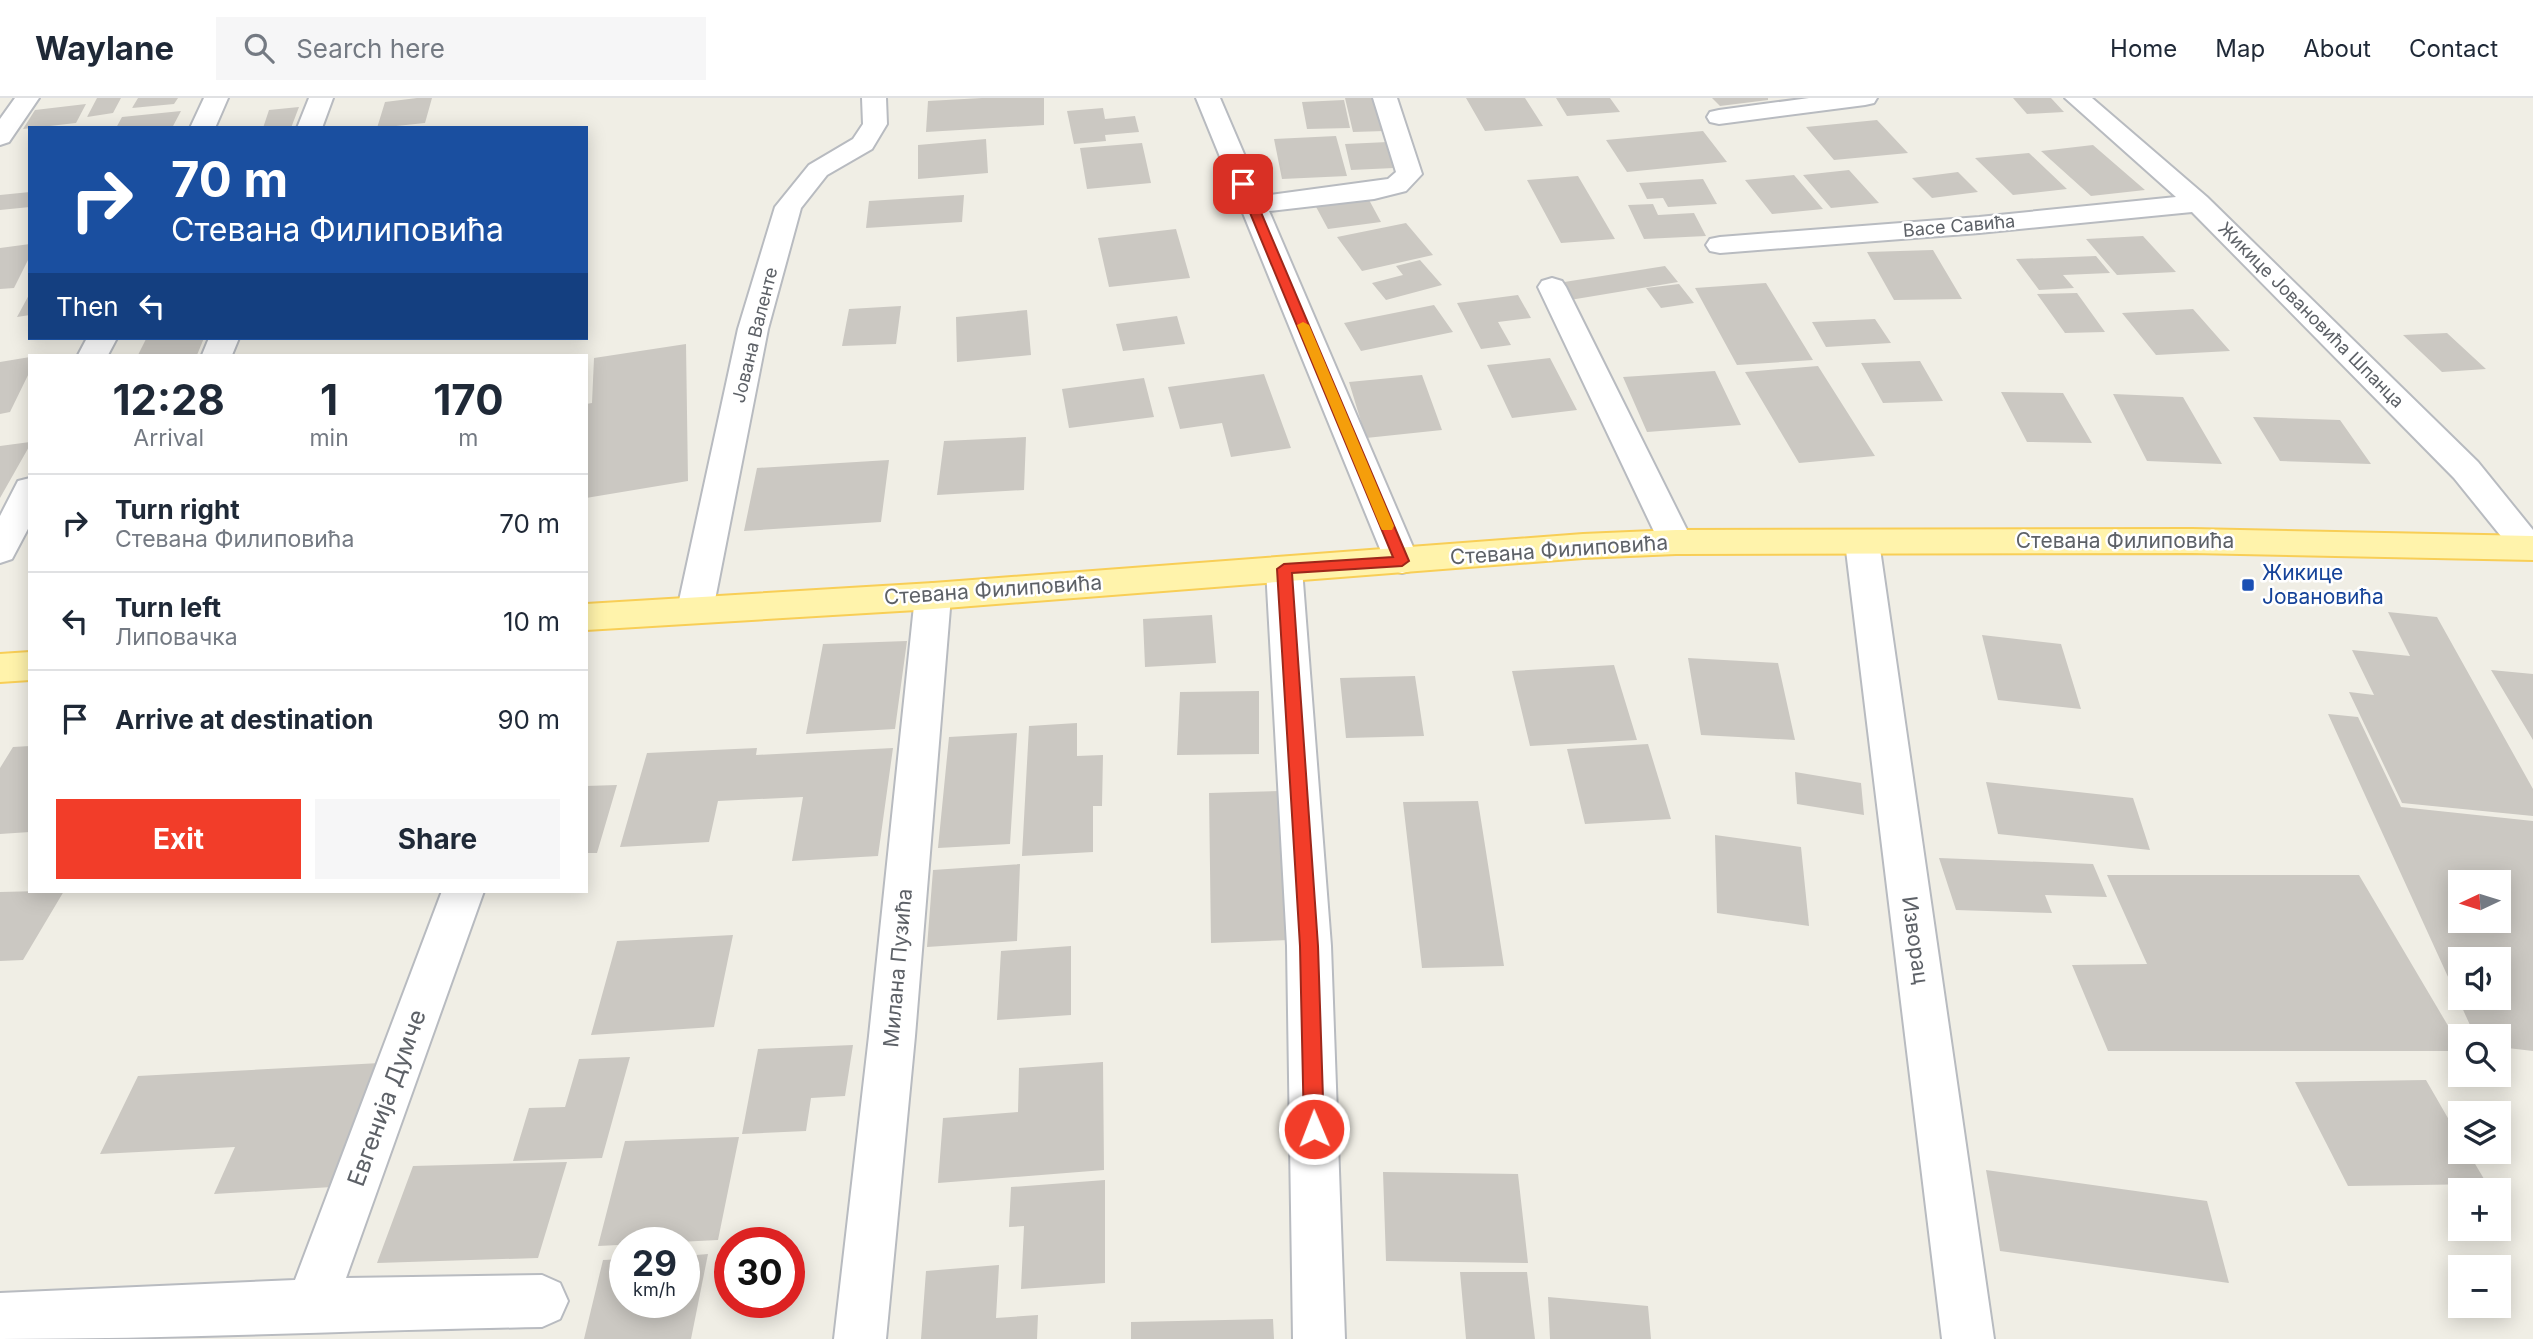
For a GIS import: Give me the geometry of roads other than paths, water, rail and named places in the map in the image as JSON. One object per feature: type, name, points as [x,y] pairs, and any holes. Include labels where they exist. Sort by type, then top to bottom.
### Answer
[{"type":"main road","name":"Стевана Филиповића","points":[[588,617],[933,596],[1583,546],[1676,542],[2192,541],[2531,548]]},
{"type":"main road","points":[[0,668],[28,666]]},
{"type":"street","points":[[0,137],[27,98]]},
{"type":"street","points":[[203,126],[216,98]]},
{"type":"street","points":[[310,126],[321,98]]},
{"type":"street","name":"Јована Валенте","points":[[695,610],[753,329],[788,207],[818,170],[863,144],[875,124],[874,98]]},
{"type":"street","points":[[1208,98],[1402,561]]},
{"type":"street","points":[[1252,205],[1374,191],[1397,185],[1409,174],[1385,98]]},
{"type":"street","points":[[1719,117],[1865,98]]},
{"type":"street","name":"Жикице Јовановића Шпанца","points":[[2077,98],[2198,203],[2466,470],[2531,548]]},
{"type":"street","name":"Васе Савића","points":[[1720,245],[1979,225],[2198,203]]},
{"type":"street","points":[[1552,287],[1676,542]]},
{"type":"street","points":[[0,551],[28,493]]},
{"type":"street","name":"Изворац","points":[[1861,542],[1968,1339]]},
{"type":"street","points":[[1284,569],[1309,946],[1319,1339]]},
{"type":"street","name":"Милана Пузића","points":[[860,1339],[894,1022],[933,596]]},
{"type":"street","name":"Евгенија Думче","points":[[311,1306],[462,893]]},
{"type":"street","points":[[0,1319],[311,1306],[542,1301]]},
{"type":"place","name":"Жикице Јовановића","points":[[2248,585]]}]
